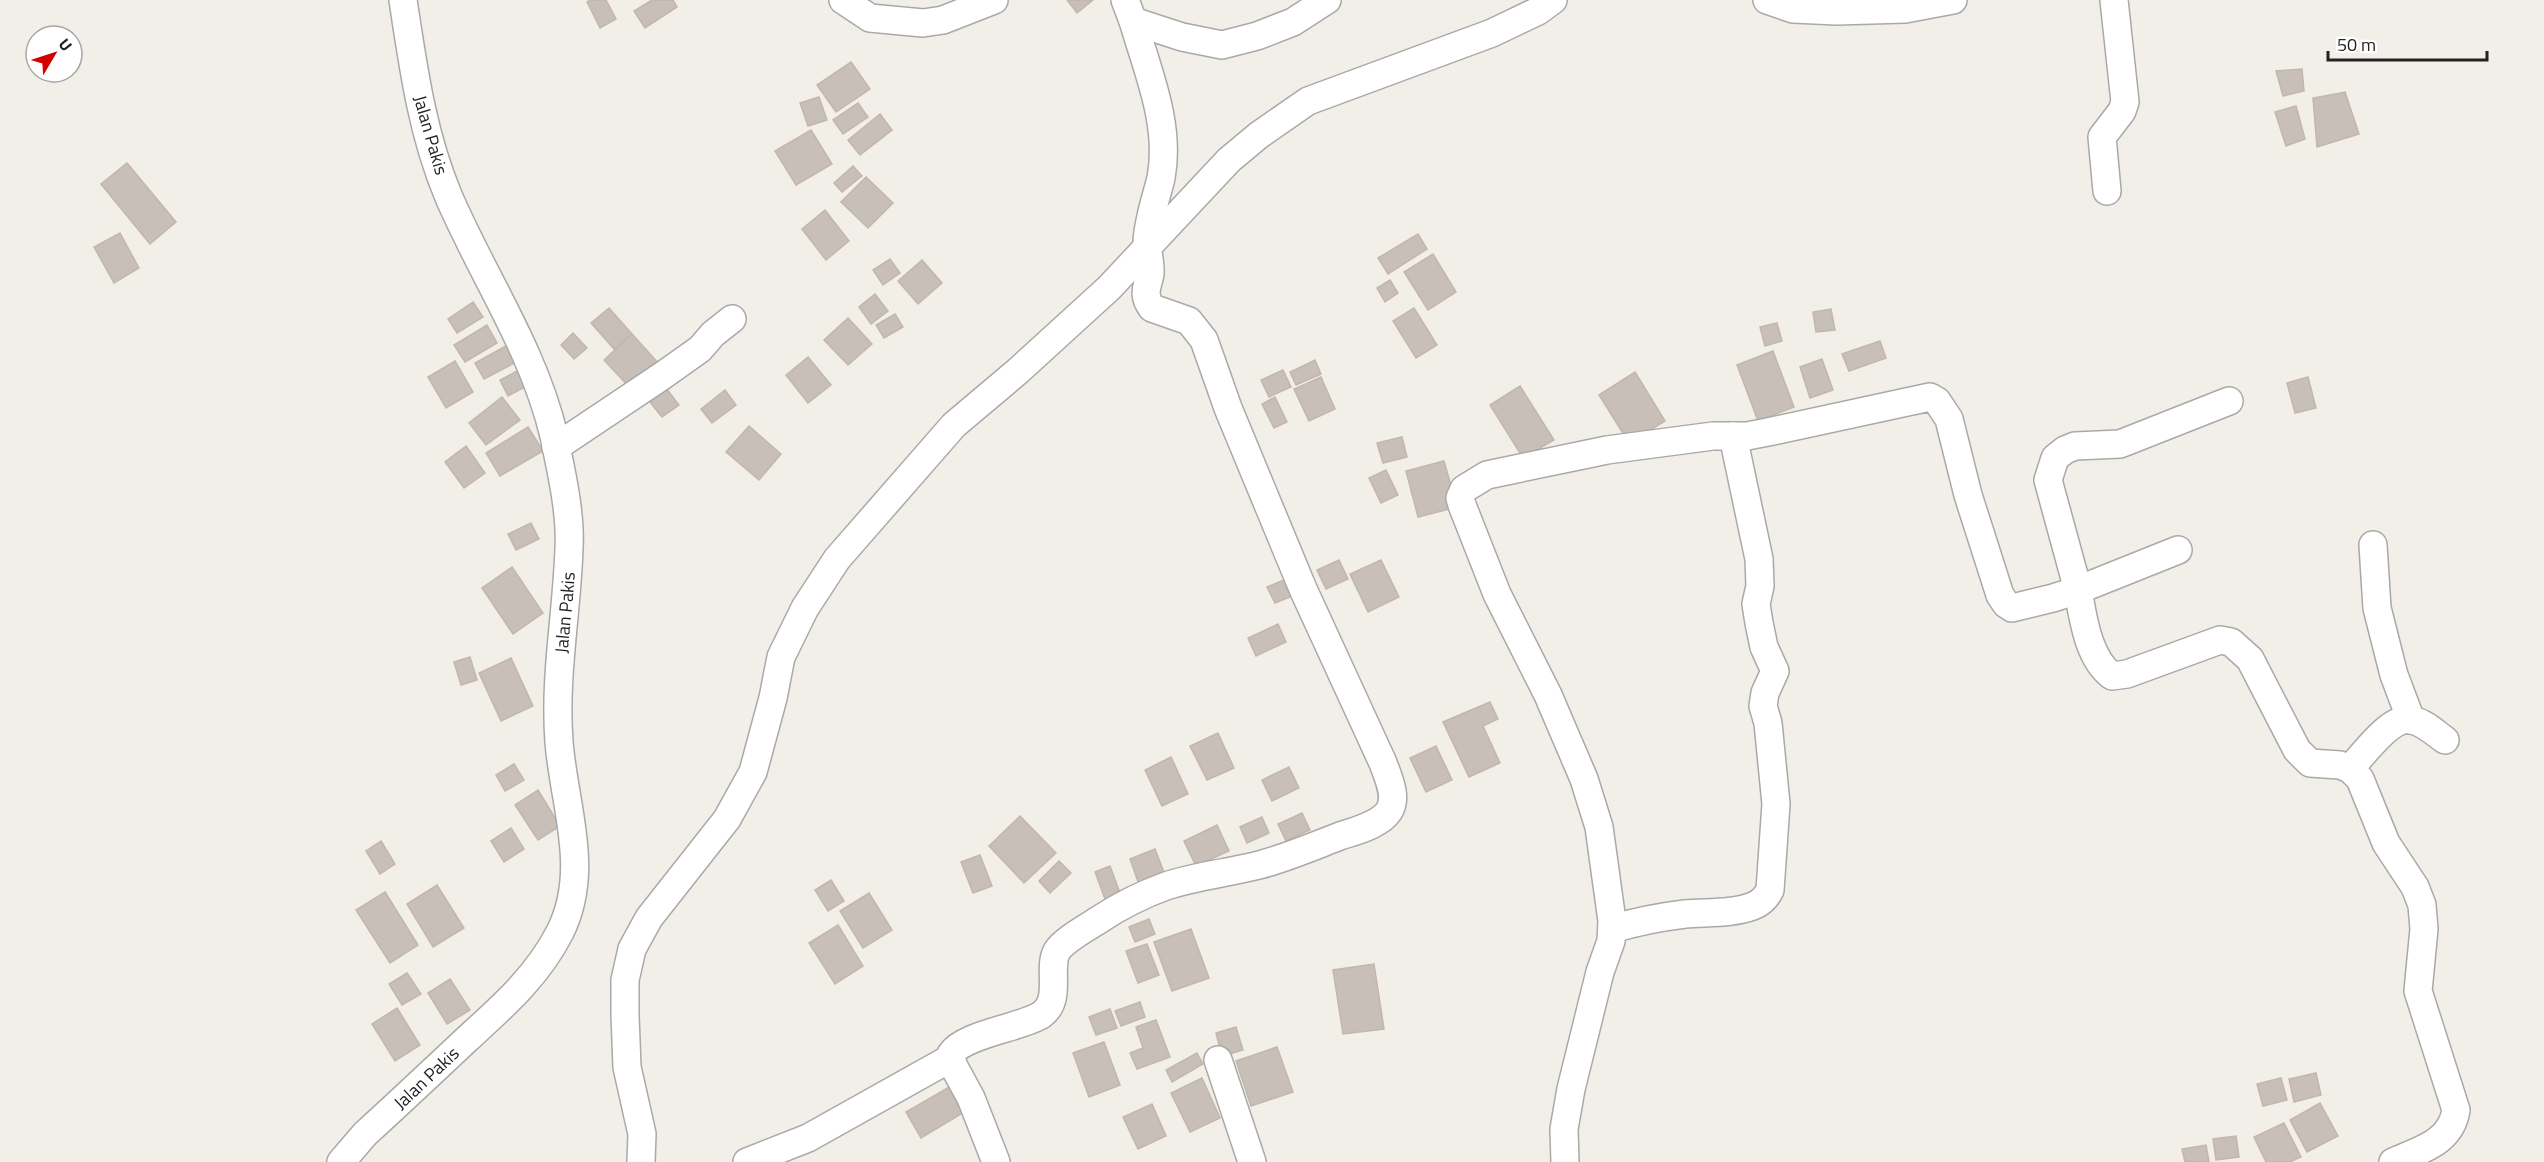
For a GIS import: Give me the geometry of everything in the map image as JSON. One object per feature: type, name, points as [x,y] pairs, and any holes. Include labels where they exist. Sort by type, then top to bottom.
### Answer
[{"type":"street","name":"Jalan Pakis","points":[[341,1162],[365,1134],[527,982],[547,956],[570,909],[576,881],[570,812],[559,745],[557,704],[559,653],[570,544],[556,447],[537,382],[448,194],[422,113],[403,0]]},
{"type":"street","points":[[843,0],[870,18],[923,22],[943,20],[994,0]]},
{"type":"street","points":[[1129,10],[1182,37],[1222,45],[1257,36],[1293,22],[1328,0]]},
{"type":"street","points":[[641,1162],[642,1134],[627,1067],[625,980],[632,949],[649,918],[728,819],[753,772],[773,698],[781,657],[805,608],[837,559],[954,424],[1018,371],[1109,288],[1229,160],[1259,135],[1308,101],[1492,33],[1538,11],[1553,0]]},
{"type":"street","points":[[1767,0],[1793,9],[1837,11],[1905,9],[1953,0]]},
{"type":"street","points":[[2107,191],[2102,137],[2122,111],[2125,102],[2114,0]]},
{"type":"street","points":[[996,1162],[951,1058],[952,1051],[1006,1027],[1031,1021],[1045,1012],[1052,999],[1055,955],[1058,950],[1125,904],[1167,886],[1261,865],[1356,831],[1383,816],[1389,811],[1392,802],[1390,782],[1383,763],[1303,590],[1228,408],[1204,340],[1190,321],[1157,311],[1148,303],[1145,290],[1150,272],[1147,247],[1152,211],[1161,177],[1164,138],[1158,102],[1129,10]]},
{"type":"street","points":[[556,447],[681,363],[732,319]]},
{"type":"street","points":[[1564,1162],[1564,1129],[1571,1089],[1600,972],[1611,940],[1612,929],[1599,826],[1584,779],[1548,695],[1497,594],[1472,534],[1462,505],[1461,494],[1464,489],[1487,475],[1587,454],[1713,436],[1768,432],[1921,398],[1934,399],[1949,418],[1971,506],[2000,595],[2012,608],[2078,590],[2178,550]]},
{"type":"street","points":[[2229,401],[2120,444],[2075,446],[2065,450],[2055,458],[2048,480],[2083,616],[2097,660],[2112,676],[2127,674],[2220,640],[2231,642],[2250,659],[2297,750],[2305,759],[2310,763],[2331,764],[2350,769],[2360,779],[2386,843],[2415,887],[2422,905],[2424,929],[2418,991],[2456,1110],[2454,1122],[2442,1138],[2393,1162]]},
{"type":"street","points":[[1612,929],[1634,922],[1730,911],[1753,906],[1764,899],[1770,890],[1776,804],[1768,723],[1763,706],[1765,693],[1775,671],[1764,647],[1759,623],[1756,604],[1760,586],[1759,559],[1733,436]]},
{"type":"street","points":[[2373,545],[2377,608],[2394,675],[2411,720]]},
{"type":"street","points":[[2350,769],[2389,727],[2411,720],[2428,727],[2445,740]]},
{"type":"street","points":[[747,1162],[808,1138],[951,1058]]},
{"type":"street","points":[[1218,1060],[1252,1162]]},
{"type":"building","points":[[606,0],[616,19],[600,28],[587,2]]},
{"type":"building","points":[[652,0],[673,0],[677,7],[645,28],[634,11]]},
{"type":"building","points":[[1067,0],[1093,0],[1077,13]]},
{"type":"building","points":[[851,62],[870,89],[836,112],[817,85]]},
{"type":"building","points":[[2302,69],[2304,91],[2283,96],[2276,71]]},
{"type":"building","points":[[2345,92],[2359,134],[2317,147],[2313,98]]},
{"type":"building","points":[[819,97],[827,120],[808,126],[800,103]]},
{"type":"building","points":[[858,103],[868,117],[843,134],[833,120]]},
{"type":"building","points":[[2296,106],[2305,139],[2286,146],[2275,112]]},
{"type":"building","points":[[880,114],[892,130],[860,155],[848,140]]},
{"type":"building","points":[[811,130],[832,164],[796,185],[775,151]]},
{"type":"building","points":[[127,163],[176,222],[150,244],[101,184]]},
{"type":"building","points":[[853,166],[862,176],[842,192],[834,183]]},
{"type":"building","points":[[866,177],[893,203],[868,228],[841,202]]},
{"type":"building","points":[[825,210],[849,241],[826,260],[802,229]]},
{"type":"building","points":[[120,233],[139,268],[114,283],[94,247]]},
{"type":"building","points":[[1418,234],[1427,249],[1388,274],[1378,258]]},
{"type":"building","points":[[1433,254],[1456,292],[1428,310],[1404,272]]},
{"type":"building","points":[[890,259],[900,273],[883,285],[873,270]]},
{"type":"building","points":[[922,260],[942,283],[918,304],[898,281]]},
{"type":"building","points":[[1390,280],[1398,293],[1385,302],[1377,288]]},
{"type":"building","points":[[875,294],[888,311],[871,324],[859,307]]},
{"type":"building","points":[[473,302],[483,317],[457,333],[448,319]]},
{"type":"building","points":[[609,308],[632,334],[614,349],[591,323]]},
{"type":"building","points":[[1414,308],[1437,345],[1416,358],[1393,321]]},
{"type":"building","points":[[1831,309],[1835,330],[1816,332],[1813,312]]},
{"type":"building","points":[[895,314],[903,327],[884,338],[876,325]]},
{"type":"building","points":[[848,318],[872,344],[848,365],[824,340]]},
{"type":"building","points":[[1777,323],[1782,341],[1765,346],[1760,327]]},
{"type":"building","points":[[487,325],[497,343],[465,362],[454,345]]},
{"type":"building","points":[[573,333],[587,348],[574,359],[561,345]]},
{"type":"building","points":[[632,334],[659,364],[632,390],[604,360]]},
{"type":"building","points":[[1880,341],[1886,358],[1849,371],[1842,354]]},
{"type":"building","points":[[511,343],[520,360],[484,379],[475,363]]},
{"type":"building","points":[[1773,351],[1794,407],[1758,421],[1737,365]]},
{"type":"building","points":[[808,357],[831,385],[808,403],[786,375]]},
{"type":"building","points":[[1822,359],[1833,390],[1810,398],[1800,367]]},
{"type":"building","points":[[1315,360],[1321,374],[1296,385],[1290,372]]},
{"type":"building","points":[[455,361],[473,392],[446,408],[428,377]]},
{"type":"building","points":[[519,370],[527,386],[508,396],[500,380]]},
{"type":"building","points":[[1283,370],[1291,387],[1269,397],[1261,380]]},
{"type":"building","points":[[1635,372],[1665,421],[1629,443],[1599,395]]},
{"type":"building","points":[[1321,377],[1335,409],[1309,421],[1294,389]]},
{"type":"building","points":[[2308,377],[2316,408],[2295,413],[2287,383]]},
{"type":"building","points":[[1520,386],[1554,440],[1523,458],[1490,405]]},
{"type":"building","points":[[666,388],[679,405],[662,417],[649,401]]},
{"type":"building","points":[[725,390],[736,405],[712,423],[701,409]]},
{"type":"building","points":[[502,397],[520,420],[486,445],[469,423]]},
{"type":"building","points":[[1275,397],[1287,422],[1274,428],[1262,404]]},
{"type":"building","points":[[749,426],[781,454],[759,480],[726,452]]},
{"type":"building","points":[[528,427],[543,451],[500,476],[486,453]]},
{"type":"building","points":[[1402,437],[1407,457],[1383,463],[1377,443]]},
{"type":"building","points":[[466,446],[485,473],[464,488],[445,462]]},
{"type":"building","points":[[1444,461],[1457,507],[1418,517],[1406,471]]},
{"type":"building","points":[[1386,470],[1398,495],[1381,503],[1369,478]]},
{"type":"building","points":[[531,523],[539,539],[516,550],[508,534]]},
{"type":"building","points":[[1339,560],[1348,579],[1326,589],[1317,570]]},
{"type":"building","points":[[1381,560],[1399,597],[1368,612],[1350,574]]},
{"type":"building","points":[[512,567],[543,613],[513,634],[482,588]]},
{"type":"building","points":[[1284,580],[1292,596],[1275,603],[1267,587]]},
{"type":"building","points":[[1278,624],[1286,642],[1256,656],[1248,638]]},
{"type":"building","points":[[470,657],[477,680],[461,685],[454,662]]},
{"type":"building","points":[[511,658],[533,706],[501,721],[479,673]]},
{"type":"building","points":[[1490,702],[1498,719],[1483,726],[1500,763],[1469,777],[1443,722]]},
{"type":"building","points":[[1218,733],[1234,768],[1207,780],[1190,746]]},
{"type":"building","points":[[1436,746],[1452,780],[1426,792],[1410,758]]},
{"type":"building","points":[[1171,757],[1188,794],[1162,806],[1145,770]]},
{"type":"building","points":[[514,764],[524,780],[505,791],[496,775]]},
{"type":"building","points":[[1289,767],[1299,788],[1272,801],[1262,780]]},
{"type":"building","points":[[538,790],[560,826],[538,840],[515,805]]},
{"type":"building","points":[[1302,813],[1310,830],[1286,841],[1278,824]]},
{"type":"building","points":[[1020,816],[1056,853],[1024,883],[989,846]]},
{"type":"building","points":[[1262,817],[1269,833],[1247,843],[1240,827]]},
{"type":"building","points":[[1217,825],[1229,851],[1196,866],[1184,841]]},
{"type":"building","points":[[511,828],[524,849],[504,862],[491,841]]},
{"type":"building","points":[[381,841],[395,864],[380,874],[366,851]]},
{"type":"building","points":[[1155,849],[1167,880],[1141,890],[1130,859]]},
{"type":"building","points":[[980,855],[992,886],[973,893],[961,862]]},
{"type":"building","points":[[1059,861],[1071,873],[1050,893],[1039,881]]},
{"type":"building","points":[[1110,866],[1123,901],[1108,907],[1095,872]]},
{"type":"building","points":[[831,880],[844,901],[828,911],[815,890]]},
{"type":"building","points":[[437,885],[464,928],[433,947],[407,904]]},
{"type":"building","points":[[385,892],[418,945],[390,963],[356,910]]},
{"type":"building","points":[[869,893],[892,930],[863,948],[840,911]]},
{"type":"building","points":[[1149,919],[1155,934],[1135,942],[1129,927]]},
{"type":"building","points":[[838,925],[863,966],[835,984],[809,943]]},
{"type":"building","points":[[1191,929],[1209,978],[1172,991],[1154,942]]},
{"type":"building","points":[[1147,944],[1159,975],[1138,983],[1126,951]]},
{"type":"building","points":[[1374,964],[1384,1029],[1343,1034],[1333,970]]},
{"type":"building","points":[[407,973],[421,994],[402,1005],[389,984]]},
{"type":"building","points":[[450,979],[470,1010],[447,1024],[428,993]]},
{"type":"building","points":[[1140,1002],[1145,1017],[1121,1026],[1115,1011]]},
{"type":"building","points":[[397,1008],[420,1045],[395,1061],[372,1024]]},
{"type":"building","points":[[1110,1009],[1117,1028],[1096,1035],[1089,1017]]},
{"type":"building","points":[[1156,1020],[1170,1057],[1137,1069],[1130,1053],[1143,1048],[1136,1027]]},
{"type":"building","points":[[1236,1027],[1243,1050],[1222,1056],[1216,1033]]},
{"type":"building","points":[[1104,1042],[1120,1085],[1089,1097],[1073,1053]]},
{"type":"building","points":[[1277,1047],[1293,1092],[1251,1106],[1236,1061]]},
{"type":"building","points":[[1197,1053],[1203,1064],[1172,1082],[1166,1070]]},
{"type":"building","points":[[2316,1073],[2321,1095],[2294,1102],[2289,1079]]},
{"type":"building","points":[[1202,1078],[1220,1118],[1190,1132],[1171,1093]]},
{"type":"building","points":[[2281,1078],[2287,1100],[2263,1106],[2257,1084]]},
{"type":"building","points":[[951,1086],[966,1111],[921,1138],[906,1112]]},
{"type":"building","points":[[2320,1103],[2338,1136],[2307,1152],[2290,1120]]},
{"type":"building","points":[[1152,1104],[1166,1136],[1138,1149],[1123,1117]]},
{"type":"building","points":[[2284,1123],[2301,1157],[2290,1162],[2266,1162],[2254,1137]]},
{"type":"building","points":[[2236,1136],[2239,1157],[2216,1160],[2213,1139]]},
{"type":"building","points":[[2206,1145],[2209,1162],[2185,1162],[2182,1149]]}]
